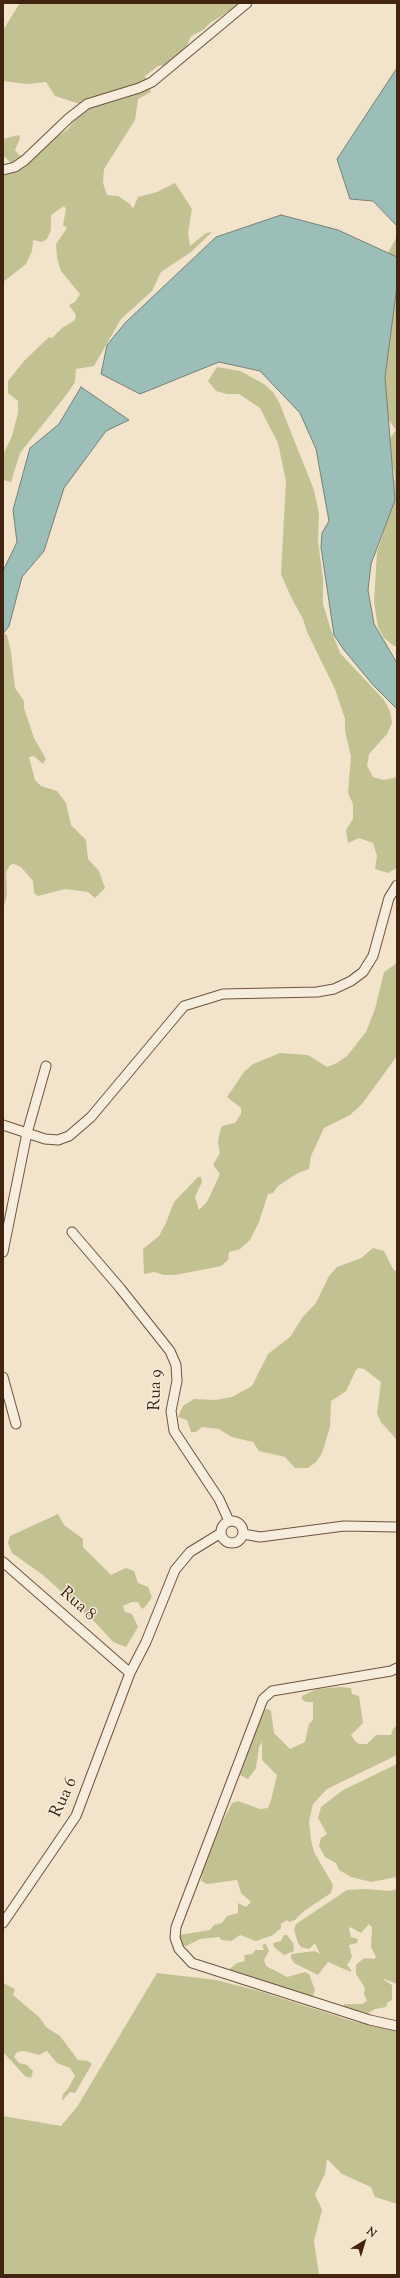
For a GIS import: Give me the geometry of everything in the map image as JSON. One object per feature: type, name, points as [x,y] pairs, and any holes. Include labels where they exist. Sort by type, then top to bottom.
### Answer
[{"type":"street","points":[[3,170],[15,167],[24,160],[69,118],[87,104],[139,88],[152,82],[247,3]]},
{"type":"street","points":[[3,1125],[45,1139],[58,1140],[80,1128],[91,1117],[184,1006],[223,994],[317,992],[334,989],[351,981],[363,972],[373,956],[389,898],[397,885]]},
{"type":"street","points":[[3,1252],[27,1133],[46,1066]]},
{"type":"street","name":"Rua 9","points":[[72,1232],[170,1351],[176,1365],[177,1381],[172,1410],[174,1431],[219,1499],[229,1521]]},
{"type":"street","points":[[3,1377],[16,1424]]},
{"type":"street","points":[[229,1521],[240,1523],[243,1534],[238,1542],[230,1544],[224,1540],[221,1534],[222,1526],[229,1521]]},
{"type":"street","points":[[243,1534],[260,1537],[344,1526],[397,1527]]},
{"type":"street","name":"Rua 6","points":[[3,1923],[76,1816],[130,1673],[146,1642],[175,1570],[190,1552],[221,1534]]},
{"type":"street","name":"Rua 8","points":[[3,1562],[130,1673]]},
{"type":"street","points":[[397,1668],[391,1671],[272,1691],[263,1699],[176,1928],[175,1938],[179,1949],[192,1963],[370,2020],[397,2026]]},
{"type":"shaded area","points":[[20,3],[241,3],[210,23],[203,30],[191,36],[186,48],[171,64],[158,66],[145,76],[151,92],[138,99],[135,120],[104,169],[103,183],[107,195],[118,196],[130,204],[133,209],[138,197],[157,192],[175,183],[192,209],[188,233],[190,246],[206,233],[212,232],[191,252],[161,272],[152,291],[121,319],[94,366],[76,369],[75,382],[67,394],[20,453],[11,482],[3,480],[3,455],[12,436],[18,413],[18,401],[8,393],[8,381],[24,361],[49,337],[52,338],[62,328],[75,320],[76,315],[69,305],[75,302],[80,294],[61,271],[57,258],[56,244],[67,228],[63,225],[66,209],[64,206],[51,215],[51,230],[47,239],[42,242],[33,240],[32,251],[26,264],[3,282],[3,173],[10,168],[10,162],[3,155],[3,139],[19,135],[20,138],[15,150],[19,155],[24,156],[38,150],[68,129],[81,112],[83,105],[55,96],[46,82],[27,84],[3,81],[3,30]]},
{"type":"shaded area","points":[[397,224],[397,646],[394,646],[384,638],[378,627],[374,602],[377,552],[383,534],[395,477],[388,441],[396,430],[383,412],[388,253],[396,238]]},
{"type":"shaded area","points":[[217,367],[240,371],[264,384],[273,392],[279,402],[314,490],[319,514],[318,541],[323,579],[323,604],[331,630],[340,653],[384,700],[390,711],[392,723],[387,734],[369,754],[367,766],[373,777],[384,780],[397,777],[397,868],[388,873],[375,869],[377,856],[373,843],[359,838],[348,843],[346,830],[353,819],[353,804],[348,793],[351,756],[345,731],[345,719],[335,689],[281,574],[286,481],[278,443],[260,408],[239,394],[227,394],[216,391],[208,381]]},
{"type":"shaded area","points":[[3,633],[7,635],[11,652],[15,688],[24,701],[24,708],[34,738],[46,759],[43,764],[34,756],[29,757],[35,780],[41,786],[57,791],[66,803],[71,825],[86,840],[88,859],[99,871],[105,888],[95,898],[88,892],[65,889],[38,896],[34,893],[33,881],[21,867],[14,864],[10,865],[6,872],[7,895],[3,909]]},
{"type":"shaded area","points":[[397,963],[397,1056],[362,1104],[350,1115],[324,1128],[311,1156],[309,1169],[298,1173],[278,1186],[273,1193],[268,1194],[259,1222],[250,1240],[240,1249],[229,1252],[228,1260],[221,1266],[175,1275],[164,1275],[154,1272],[144,1274],[143,1249],[159,1236],[174,1202],[198,1177],[201,1177],[202,1182],[195,1197],[199,1210],[207,1202],[220,1174],[213,1165],[220,1153],[218,1142],[220,1131],[222,1126],[235,1123],[241,1114],[241,1108],[227,1097],[244,1072],[253,1064],[280,1053],[308,1055],[327,1067],[337,1063],[347,1056],[366,1032],[375,1009],[384,972]]},
{"type":"shaded area","points":[[373,1248],[384,1251],[393,1269],[397,1272],[397,1440],[381,1422],[377,1414],[381,1382],[364,1369],[358,1368],[346,1391],[331,1401],[330,1427],[322,1453],[316,1462],[308,1468],[295,1468],[285,1457],[259,1451],[253,1442],[232,1437],[219,1429],[202,1427],[196,1432],[191,1432],[187,1420],[178,1417],[183,1406],[194,1399],[215,1400],[232,1397],[252,1386],[268,1354],[290,1337],[302,1318],[316,1303],[329,1276],[337,1267],[361,1258]]},
{"type":"shaded area","points":[[58,1514],[64,1525],[83,1539],[83,1547],[111,1575],[126,1568],[134,1571],[138,1583],[148,1587],[152,1597],[146,1606],[142,1609],[138,1602],[132,1602],[123,1606],[125,1612],[132,1614],[138,1627],[126,1647],[113,1642],[96,1623],[43,1575],[12,1553],[8,1543],[10,1536]]},
{"type":"shaded area","points":[[340,1687],[351,1688],[352,1694],[359,1696],[363,1723],[351,1735],[355,1741],[359,1744],[367,1744],[376,1735],[391,1735],[393,1729],[397,1725],[397,1755],[327,1789],[313,1804],[309,1821],[311,1840],[314,1852],[333,1885],[331,1893],[304,1911],[295,1920],[289,1922],[287,1920],[281,1924],[281,1928],[273,1935],[256,1941],[240,1935],[231,1941],[222,1940],[219,1937],[200,1939],[186,1946],[181,1945],[180,1935],[210,1930],[214,1925],[222,1923],[227,1916],[238,1913],[238,1903],[246,1907],[251,1902],[241,1893],[237,1880],[207,1884],[201,1881],[202,1872],[220,1827],[232,1803],[238,1801],[260,1809],[268,1808],[271,1800],[277,1775],[262,1760],[262,1742],[259,1747],[256,1768],[248,1779],[240,1775],[263,1709],[268,1709],[271,1711],[274,1733],[290,1749],[305,1742],[309,1724],[313,1720],[313,1702],[306,1702],[302,1699],[302,1696],[317,1689]]},
{"type":"shaded area","points":[[397,1764],[397,1877],[371,1882],[351,1877],[339,1870],[336,1863],[325,1857],[319,1846],[321,1838],[327,1834],[318,1818],[321,1807],[343,1790]]},
{"type":"shaded area","points":[[364,1889],[390,1891],[397,1889],[397,1984],[384,1979],[392,1985],[392,2000],[387,2003],[386,2007],[375,2009],[368,2013],[352,2010],[344,2006],[344,2004],[362,2004],[367,2001],[364,1994],[365,1988],[356,1974],[356,1965],[364,1958],[374,1959],[376,1957],[371,1947],[372,1927],[369,1924],[361,1933],[350,1927],[349,1929],[351,1937],[358,1939],[357,1943],[349,1945],[352,1957],[347,1965],[351,1972],[328,1962],[318,1975],[294,1963],[291,1958],[291,1954],[315,1951],[320,1954],[315,1943],[309,1949],[301,1947],[298,1943],[294,1930],[296,1924],[347,1890]]},
{"type":"shaded area","points":[[284,1935],[287,1935],[293,1943],[294,1951],[284,1955],[274,1947],[273,1943],[281,1941]]},
{"type":"shaded area","points":[[266,1944],[269,1951],[264,1960],[266,1966],[287,1977],[305,1972],[309,1974],[315,1990],[313,1996],[306,1997],[227,1971],[237,1963],[245,1961],[244,1955],[253,1954],[255,1950],[264,1950],[262,1945]]},
{"type":"shaded area","points":[[157,1973],[216,1980],[259,1991],[352,2021],[397,2031],[397,2204],[375,2197],[371,2187],[342,2174],[327,2159],[325,2174],[315,2194],[322,2210],[314,2241],[319,2275],[3,2275],[3,2116],[61,2126],[77,2107]]},
{"type":"shaded area","points":[[3,1983],[15,1989],[13,1995],[40,2018],[46,2027],[60,2036],[78,2060],[88,2061],[92,2064],[75,2093],[70,2092],[62,2101],[63,2094],[75,2076],[70,2068],[57,2063],[47,2051],[39,2055],[25,2051],[17,2052],[14,2057],[19,2063],[27,2065],[33,2071],[31,2078],[25,2076],[3,2052]]},
{"type":"water","points":[[397,68],[397,226],[373,201],[350,199],[337,159]]},
{"type":"water","points":[[281,215],[338,230],[397,257],[397,286],[385,377],[395,500],[371,564],[368,590],[374,624],[397,663],[397,709],[373,685],[344,650],[334,635],[321,547],[322,533],[329,521],[316,449],[300,413],[260,371],[219,362],[140,394],[101,374],[107,345],[125,323],[216,237]]},
{"type":"water","points":[[81,387],[129,420],[106,431],[64,488],[44,551],[22,577],[9,626],[3,634],[3,571],[17,542],[13,510],[30,448],[59,424]]}]
